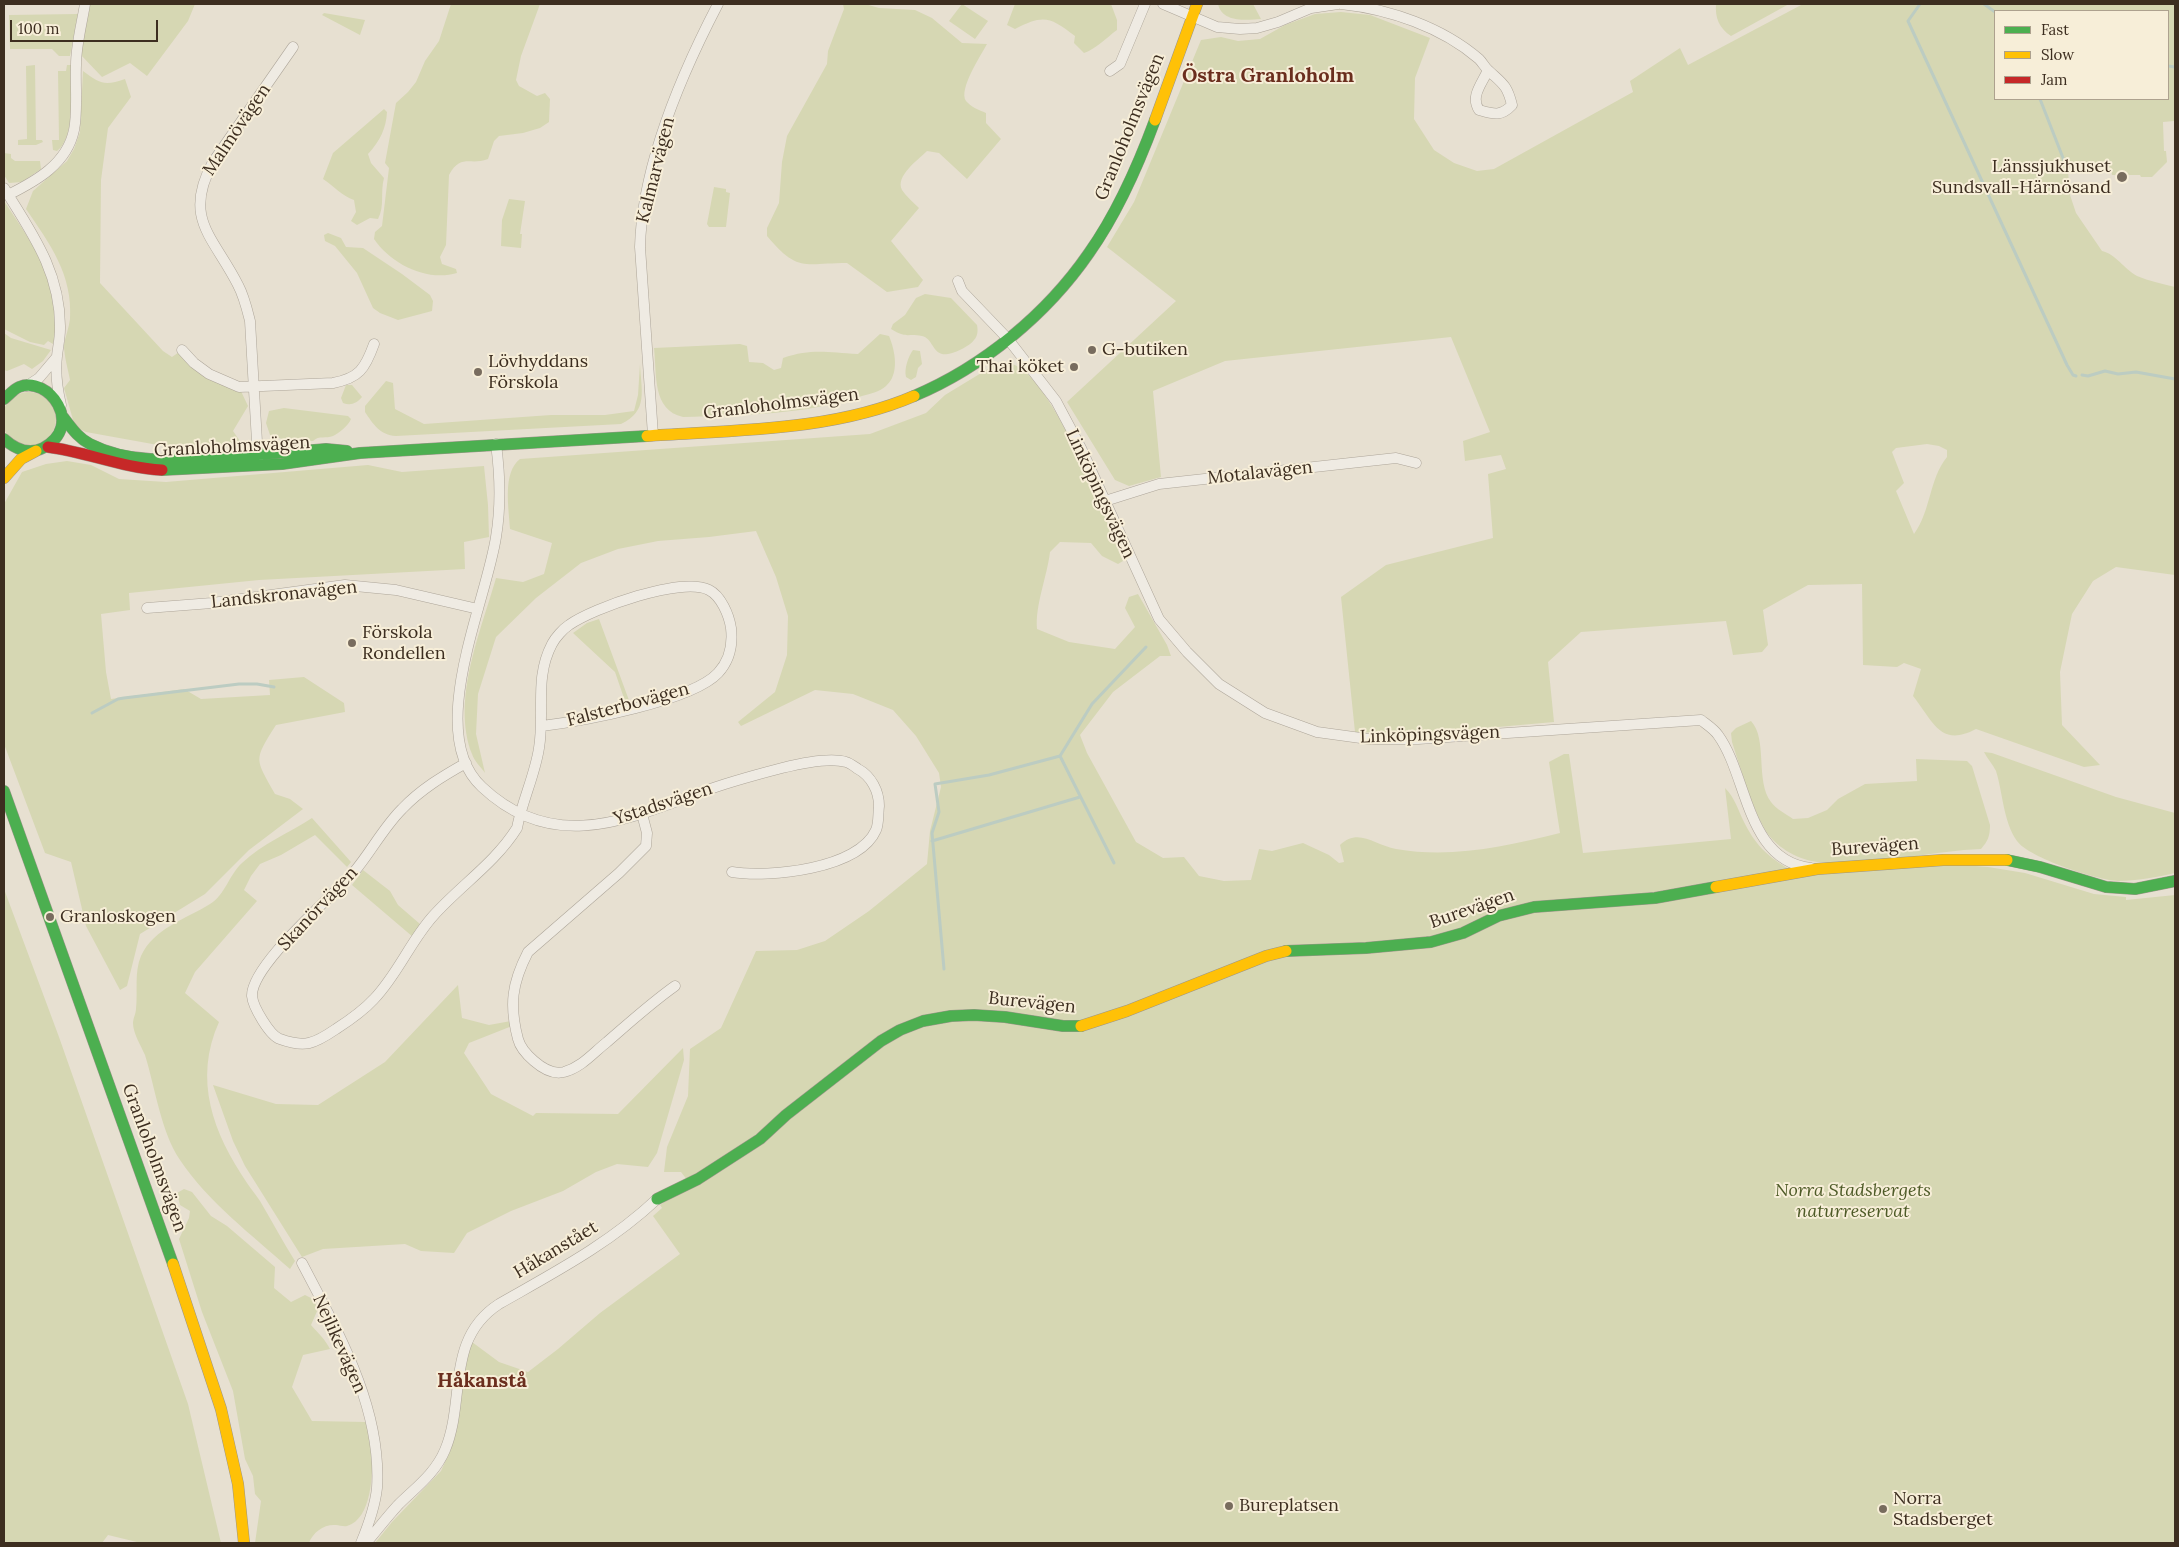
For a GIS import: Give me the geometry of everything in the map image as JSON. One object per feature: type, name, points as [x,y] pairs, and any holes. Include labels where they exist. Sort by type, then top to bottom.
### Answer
[{"type":"street","points":[[4,478],[21,459],[48,447],[59,434],[62,412],[56,381],[60,330],[59,308],[54,280],[48,264],[6,191],[41,178],[66,150],[72,137],[74,130],[76,62],[85,4]]},
{"type":"street","name":"Kalmarvägen","points":[[653,435],[640,222],[646,193],[669,115],[688,62],[718,4]]},
{"type":"street","points":[[1110,71],[1120,64],[1145,4]]},
{"type":"street","points":[[1163,4],[1217,27],[1240,29],[1257,28],[1278,22],[1311,8],[1340,4],[1390,12],[1462,46],[1481,61],[1488,70]]},
{"type":"street","name":"Granloholmsvägen","points":[[23,387],[40,387],[48,391],[81,438],[90,444],[120,455],[169,459],[326,460],[360,452],[653,435],[826,420],[881,409],[936,385],[1008,339],[1058,291],[1088,254],[1120,202],[1148,138],[1197,4]]},
{"type":"street","name":"Malmövägen","points":[[258,460],[250,321],[238,284],[207,236],[202,219],[200,192],[203,180],[213,162],[293,47]]},
{"type":"street","name":"Linköpingsvägen","points":[[958,281],[962,291],[1008,339],[1056,401],[1081,448],[1159,619],[1187,652],[1219,684],[1257,708],[1317,732],[1368,740],[1418,739],[1701,720],[1718,734],[1730,757],[1757,827],[1766,841],[1774,850],[1794,865],[1817,869]]},
{"type":"street","points":[[182,350],[194,363],[209,374],[239,387],[254,387],[345,381],[356,377],[368,362],[374,344]]},
{"type":"street","points":[[4,399],[49,368],[57,358]]},
{"type":"street","points":[[4,389],[23,387]]},
{"type":"street","points":[[4,438],[16,448],[36,451]]},
{"type":"street","name":"Ystadsvägen","points":[[496,444],[499,464],[496,536],[458,695],[458,728],[466,763],[475,781],[498,802],[520,815],[546,823],[573,826],[600,825],[627,820],[734,781],[809,762],[845,762],[865,773],[874,785],[879,801],[876,829],[870,840],[860,850],[844,859],[798,869],[750,875],[732,872]]},
{"type":"street","name":"Granloholmsvägen","points":[[48,447],[78,452],[116,464],[158,470],[258,460]]},
{"type":"street","name":"Motalavägen","points":[[1104,501],[1159,484],[1396,458],[1416,463]]},
{"type":"street","name":"Landskronavägen","points":[[147,608],[212,603],[345,585],[396,590],[478,609]]},
{"type":"street","name":"Falsterbovägen","points":[[520,815],[539,751],[542,726],[542,665],[553,642],[568,625],[593,612],[673,586],[695,585],[710,590],[723,606],[730,620],[731,650],[718,673],[707,682],[674,696],[630,709],[580,721],[542,726]]},
{"type":"street","name":"Skanörvägen","points":[[466,763],[436,780],[402,808],[380,834],[355,871],[279,948],[254,984],[252,995],[254,1008],[276,1038],[297,1045],[313,1042],[356,1016],[376,998],[432,917],[500,852],[517,828],[520,815]]},
{"type":"street","name":"Granloholmsvägen","points":[[4,791],[146,1186],[209,1369],[221,1408],[238,1484],[244,1543]]},
{"type":"street","points":[[642,814],[647,833],[646,846],[619,873],[528,952],[519,969],[513,988],[514,1024],[519,1043],[529,1057],[545,1070],[562,1073],[582,1064],[655,1000],[675,986]]},
{"type":"street","name":"Burevägen","points":[[858,1058],[900,1030],[923,1021],[952,1016],[974,1015],[1005,1017],[1064,1026],[1080,1026],[1128,1011],[1266,956],[1288,951],[1366,948],[1431,942],[1463,933],[1498,916],[1534,907],[1655,898],[1817,869],[1943,860],[2005,860],[2040,867],[2106,887],[2135,889],[2175,881]]},
{"type":"street","name":"Håkanstået","points":[[366,1543],[400,1504],[435,1469],[445,1450],[451,1431],[461,1357],[480,1321],[488,1311],[599,1246],[639,1216],[657,1199],[698,1179],[760,1139],[858,1058]]},
{"type":"street","name":"Nejlikevägen","points":[[302,1263],[354,1370],[362,1391],[373,1438],[376,1489],[372,1514],[361,1543]]},
{"type":"green space","points":[[89,4],[195,4],[188,21],[147,76],[130,63],[102,77],[80,54]]},
{"type":"green space","points":[[451,4],[540,4],[521,56],[516,80],[519,86],[537,96],[545,93],[550,99],[549,122],[540,128],[523,133],[499,136],[494,141],[488,159],[462,162],[453,168],[449,175],[446,245],[440,257],[442,264],[456,269],[457,273],[434,275],[422,273],[400,263],[381,248],[374,239],[375,232],[382,226],[389,168],[385,163],[396,103],[416,82],[425,61],[439,41]]},
{"type":"green space","points":[[843,4],[865,4],[879,8],[915,10],[932,18],[962,43],[987,44],[971,72],[964,96],[970,105],[986,113],[986,123],[1001,139],[967,179],[939,153],[927,151],[908,169],[902,179],[902,190],[919,208],[891,241],[923,280],[918,287],[887,292],[847,263],[811,264],[795,261],[778,248],[767,236],[767,228],[779,203],[782,162],[787,136],[827,64],[828,51],[844,9]]},
{"type":"green space","points":[[962,4],[988,21],[975,39],[949,21]]},
{"type":"green space","points":[[1015,4],[1111,4],[1117,20],[1117,30],[1097,46],[1084,53],[1074,43],[1075,36],[1053,21],[1033,21],[1015,29],[1007,25]]},
{"type":"green space","points":[[1218,4],[1253,4],[1261,19],[1242,20],[1230,17],[1220,10]]},
{"type":"green space","points":[[1716,4],[1789,4],[1731,36],[1723,30],[1719,22],[1716,14]]},
{"type":"green space","points":[[1803,4],[2175,4],[2175,116],[2174,121],[2163,122],[2164,151],[2166,151],[2167,162],[2152,177],[2112,175],[2111,168],[2074,165],[2068,171],[2070,195],[2076,213],[2102,251],[2112,255],[2137,276],[2175,287],[2175,575],[2116,567],[2093,581],[2072,614],[2060,672],[2062,725],[2100,765],[2084,767],[1976,729],[1964,734],[1954,735],[1946,734],[1938,729],[1913,696],[1921,669],[1904,663],[1897,667],[1863,665],[1862,584],[1808,585],[1763,610],[1768,645],[1762,652],[1733,655],[1726,621],[1581,632],[1548,662],[1554,722],[1419,734],[1355,732],[1341,597],[1386,565],[1493,538],[1488,474],[1506,469],[1501,455],[1465,461],[1463,441],[1490,432],[1451,337],[1225,361],[1153,391],[1161,477],[1129,486],[1115,480],[1067,402],[1176,301],[1107,247],[1134,202],[1201,40],[1221,37],[1238,41],[1260,39],[1285,25],[1315,14],[1341,12],[1370,15],[1430,38],[1415,78],[1414,119],[1434,150],[1454,163],[1477,171],[1494,169],[1633,92],[1630,81],[1680,48],[1688,65]],"holes":[[[1927,444],[1939,446],[1947,450],[1947,457],[1937,475],[1924,515],[1914,534],[1896,491],[1904,483],[1892,452],[1896,448]]]},
{"type":"green space","points":[[324,13],[365,20],[360,35],[322,15]]},
{"type":"green space","points":[[78,14],[70,56],[59,56],[52,49],[10,49],[9,15]]},
{"type":"green space","points":[[35,65],[36,140],[42,140],[43,142],[36,145],[18,145],[18,140],[27,139],[26,66]]},
{"type":"green space","points":[[67,65],[71,65],[72,98],[70,123],[63,144],[57,151],[53,150],[52,140],[59,140],[58,71],[66,71]]},
{"type":"green space","points":[[83,71],[98,81],[107,83],[125,79],[131,97],[108,128],[101,180],[100,283],[163,351],[172,357],[182,350],[202,369],[239,387],[248,406],[233,431],[242,444],[169,447],[86,432],[75,427],[64,388],[70,380],[64,345],[70,319],[68,288],[58,261],[26,209],[33,191],[67,161],[74,149],[80,132]]},
{"type":"green space","points":[[384,109],[387,112],[384,129],[368,154],[371,163],[384,178],[380,214],[378,219],[370,218],[357,225],[351,221],[356,212],[354,200],[323,179],[333,153]]},
{"type":"green space","points":[[4,153],[11,154],[11,158],[15,161],[40,161],[41,169],[22,182],[9,183],[4,175]]},
{"type":"green space","points":[[714,187],[726,189],[726,192],[730,193],[726,227],[709,227],[707,224]]},
{"type":"green space","points":[[509,199],[525,201],[520,234],[522,234],[521,248],[501,246],[502,220]]},
{"type":"green space","points":[[4,201],[31,242],[50,284],[55,317],[53,344],[48,341],[44,345],[30,342],[4,329]]},
{"type":"green space","points":[[328,233],[341,238],[346,247],[363,248],[430,295],[433,301],[432,311],[398,320],[373,308],[357,273],[335,246],[325,241],[324,235]]},
{"type":"green space","points":[[925,294],[951,298],[977,325],[977,335],[972,343],[954,352],[942,354],[925,337],[904,335],[891,329],[893,324],[905,315],[916,298]]},
{"type":"green space","points":[[4,333],[11,338],[51,350],[43,361],[32,369],[24,364],[7,371],[4,370]]},
{"type":"green space","points":[[880,334],[889,336],[893,348],[895,369],[890,381],[884,388],[878,391],[840,402],[774,413],[683,417],[673,413],[666,407],[658,390],[654,348],[740,344],[747,346],[749,362],[763,363],[774,370],[781,368],[783,358],[803,353],[858,354]]},
{"type":"green space","points":[[913,350],[920,351],[922,364],[918,368],[916,377],[911,380],[906,377],[906,370]]},
{"type":"green space","points":[[640,364],[642,391],[640,406],[630,419],[621,424],[396,436],[381,431],[365,412],[365,406],[386,381],[393,383],[395,409],[424,424],[551,415],[605,415],[634,411],[638,395]]},
{"type":"green space","name":"Norra Stadsbergets naturreservat","points":[[996,364],[1012,364],[1028,374],[1044,394],[1061,421],[1076,452],[1123,561],[1118,564],[1102,556],[1091,543],[1060,542],[1050,552],[1039,601],[1037,629],[1069,642],[1115,649],[1135,627],[1125,608],[1129,597],[1138,594],[1167,645],[1171,656],[1160,656],[1113,692],[1080,735],[1087,753],[1136,842],[1163,858],[1184,857],[1199,876],[1224,881],[1251,880],[1259,849],[1272,851],[1303,843],[1329,855],[1339,863],[1344,862],[1340,845],[1353,837],[1360,837],[1396,849],[1438,853],[1479,850],[1560,833],[1549,762],[1564,754],[1569,754],[1583,853],[1731,839],[1725,788],[1734,800],[1748,830],[1757,843],[1767,854],[1787,868],[1950,864],[1988,867],[2025,873],[2094,894],[2126,897],[2126,900],[2175,895],[2175,1543],[375,1543],[392,1522],[441,1471],[450,1451],[455,1432],[461,1373],[472,1342],[499,1362],[528,1372],[600,1313],[680,1254],[653,1216],[662,1208],[660,1205],[691,1185],[681,1172],[664,1172],[667,1147],[688,1096],[690,1049],[721,1028],[756,951],[797,950],[825,941],[869,911],[927,864],[930,831],[941,787],[939,773],[916,736],[893,710],[853,694],[815,690],[741,726],[738,722],[775,692],[787,655],[788,616],[776,577],[756,531],[658,541],[618,549],[581,563],[536,598],[496,637],[478,694],[476,734],[485,773],[472,754],[466,733],[466,689],[476,643],[496,578],[523,582],[544,574],[552,543],[510,529],[508,491],[514,465],[520,459],[870,434],[926,413],[945,395]]},
{"type":"green space","points":[[346,385],[352,385],[362,397],[358,401],[349,404],[343,403],[341,398]]},
{"type":"green space","points":[[24,392],[34,392],[44,396],[52,404],[56,419],[52,434],[44,442],[34,446],[24,446],[14,442],[6,434],[2,424],[2,414],[6,404],[14,396]]},
{"type":"green space","points":[[284,408],[348,416],[351,419],[343,429],[333,436],[318,438],[313,441],[288,441],[270,435],[266,423],[269,411]]},
{"type":"green space","points":[[67,461],[91,465],[119,479],[166,482],[368,465],[402,472],[484,466],[488,505],[489,537],[464,542],[465,569],[259,580],[129,593],[130,610],[101,614],[106,672],[111,699],[184,689],[201,699],[270,695],[269,680],[304,677],[344,703],[345,712],[276,725],[260,753],[260,766],[275,794],[290,799],[303,809],[249,850],[205,894],[140,934],[127,986],[120,990],[86,926],[71,862],[45,853],[4,744],[4,504],[22,472],[46,464]]},
{"type":"green space","points":[[599,619],[630,703],[626,704],[615,672],[573,633],[587,623]]},
{"type":"green space","points":[[1751,721],[1759,738],[1766,793],[1773,805],[1793,819],[1808,818],[1827,810],[1838,799],[1865,784],[1917,781],[1916,759],[1967,761],[1972,766],[1990,825],[1987,841],[1981,849],[1857,863],[1817,862],[1801,858],[1786,851],[1768,835],[1759,818],[1732,742],[1731,733],[1736,728]]},
{"type":"green space","points":[[1984,752],[1992,753],[2116,797],[2175,813],[2175,873],[2132,880],[2108,880],[2064,867],[2024,848],[2012,833],[1996,771]]},
{"type":"green space","points":[[312,818],[351,862],[347,867],[315,835],[281,855],[260,864],[244,890],[257,901],[195,972],[185,993],[219,1022],[211,1044],[208,1065],[207,1085],[210,1105],[216,1125],[235,1164],[260,1201],[295,1261],[290,1269],[217,1204],[180,1160],[173,1149],[163,1123],[145,1055],[133,1023],[137,1002],[139,962],[147,946],[162,931],[215,900],[234,873],[250,856]]},
{"type":"green space","points":[[363,870],[390,891],[398,905],[420,924],[413,937],[352,885]]},
{"type":"green space","points":[[4,889],[59,1037],[188,1404],[221,1543],[141,1543],[108,1535],[102,1543],[4,1543]]},
{"type":"green space","points":[[458,985],[462,1018],[489,1025],[511,1021],[512,1026],[469,1043],[464,1053],[491,1094],[533,1116],[536,1113],[618,1114],[683,1048],[684,1060],[657,1153],[648,1167],[617,1164],[596,1172],[563,1191],[511,1211],[467,1233],[454,1253],[421,1251],[405,1244],[323,1249],[302,1257],[245,1166],[233,1141],[213,1085],[276,1104],[318,1105],[385,1062]]},
{"type":"green space","points":[[184,1189],[192,1192],[211,1216],[227,1226],[275,1267],[274,1288],[291,1302],[305,1295],[313,1299],[318,1309],[311,1325],[324,1339],[330,1349],[303,1355],[292,1387],[312,1421],[366,1422],[371,1444],[372,1461],[369,1494],[362,1514],[355,1522],[346,1526],[332,1525],[323,1527],[313,1535],[309,1543],[255,1543],[261,1501],[255,1494],[253,1476],[245,1459],[233,1391],[202,1312],[179,1239],[189,1218],[190,1211],[180,1205],[177,1193]]},
{"type":"waterway","points":[[1920,4],[1908,21],[2067,365],[2073,375],[2076,376]]},
{"type":"waterway","points":[[1984,4],[1994,11]]},
{"type":"waterway","points":[[2169,66],[2175,67]]},
{"type":"waterway","points":[[2040,100],[2065,163],[2073,168]]},
{"type":"waterway","points":[[2082,375],[2088,376],[2105,371],[2118,374],[2136,372],[2175,379]]},
{"type":"waterway","points":[[1114,863],[1060,756],[1092,704],[1146,647]]},
{"type":"waterway","points":[[92,713],[118,699],[124,698],[239,684],[257,684],[274,687]]},
{"type":"waterway","points":[[944,969],[932,833],[939,812],[935,784],[989,775],[1060,756]]},
{"type":"waterway","points":[[932,841],[1080,797]]},
{"type":"traffic: fast","points":[[914,396],[940,384],[989,354],[1012,336],[1054,297],[1089,253],[1109,221],[1142,154],[1155,120]]},
{"type":"traffic: fast","points":[[4,399],[19,387],[30,385],[41,388],[51,395],[58,405],[62,416],[61,428],[55,439],[38,450],[22,450],[4,439]]},
{"type":"traffic: fast","points":[[63,417],[86,442],[123,456],[176,459],[326,449],[347,451]]},
{"type":"traffic: fast","points":[[162,470],[282,464],[360,453],[647,436]]},
{"type":"traffic: fast","points":[[4,791],[173,1264]]},
{"type":"traffic: fast","points":[[2007,860],[2040,867],[2106,887],[2135,889],[2175,881]]},
{"type":"traffic: fast","points":[[1286,951],[1366,948],[1431,942],[1463,933],[1498,916],[1534,907],[1655,898],[1716,887]]},
{"type":"traffic: fast","points":[[657,1199],[698,1179],[760,1139],[786,1115],[881,1041],[900,1030],[923,1021],[951,1016],[974,1015],[1005,1017],[1063,1026],[1081,1026]]},
{"type":"traffic: slow","points":[[1155,120],[1197,4]]},
{"type":"traffic: slow","points":[[647,436],[749,430],[817,422],[883,408],[914,396]]},
{"type":"traffic: slow","points":[[4,478],[21,459],[36,451]]},
{"type":"traffic: slow","points":[[1716,887],[1817,869],[1943,860],[2007,860]]},
{"type":"traffic: slow","points":[[1081,1026],[1127,1011],[1266,956],[1286,951]]},
{"type":"traffic: slow","points":[[173,1264],[221,1409],[238,1484],[244,1543]]},
{"type":"traffic: jam","points":[[48,447],[133,466],[162,470]]},
{"type":"place","name":"Länssjukhuset Sundsvall-Härnösand","points":[[2122,177]]},
{"type":"place","name":"G-butiken","points":[[1092,350]]},
{"type":"place","name":"Thai köket","points":[[1074,367]]},
{"type":"place","name":"Lövhyddans Förskola","points":[[478,372]]},
{"type":"place","name":"Förskola Rondellen","points":[[352,643]]},
{"type":"place","name":"Granloskogen","points":[[50,917]]},
{"type":"place","name":"Bureplatsen","points":[[1229,1506]]},
{"type":"place","name":"Norra Stadsberget","points":[[1883,1509]]},
{"type":"district","name":"Östra Granloholm","points":[[1268,76]]},
{"type":"district","name":"Håkanstå","points":[[482,1381]]}]
